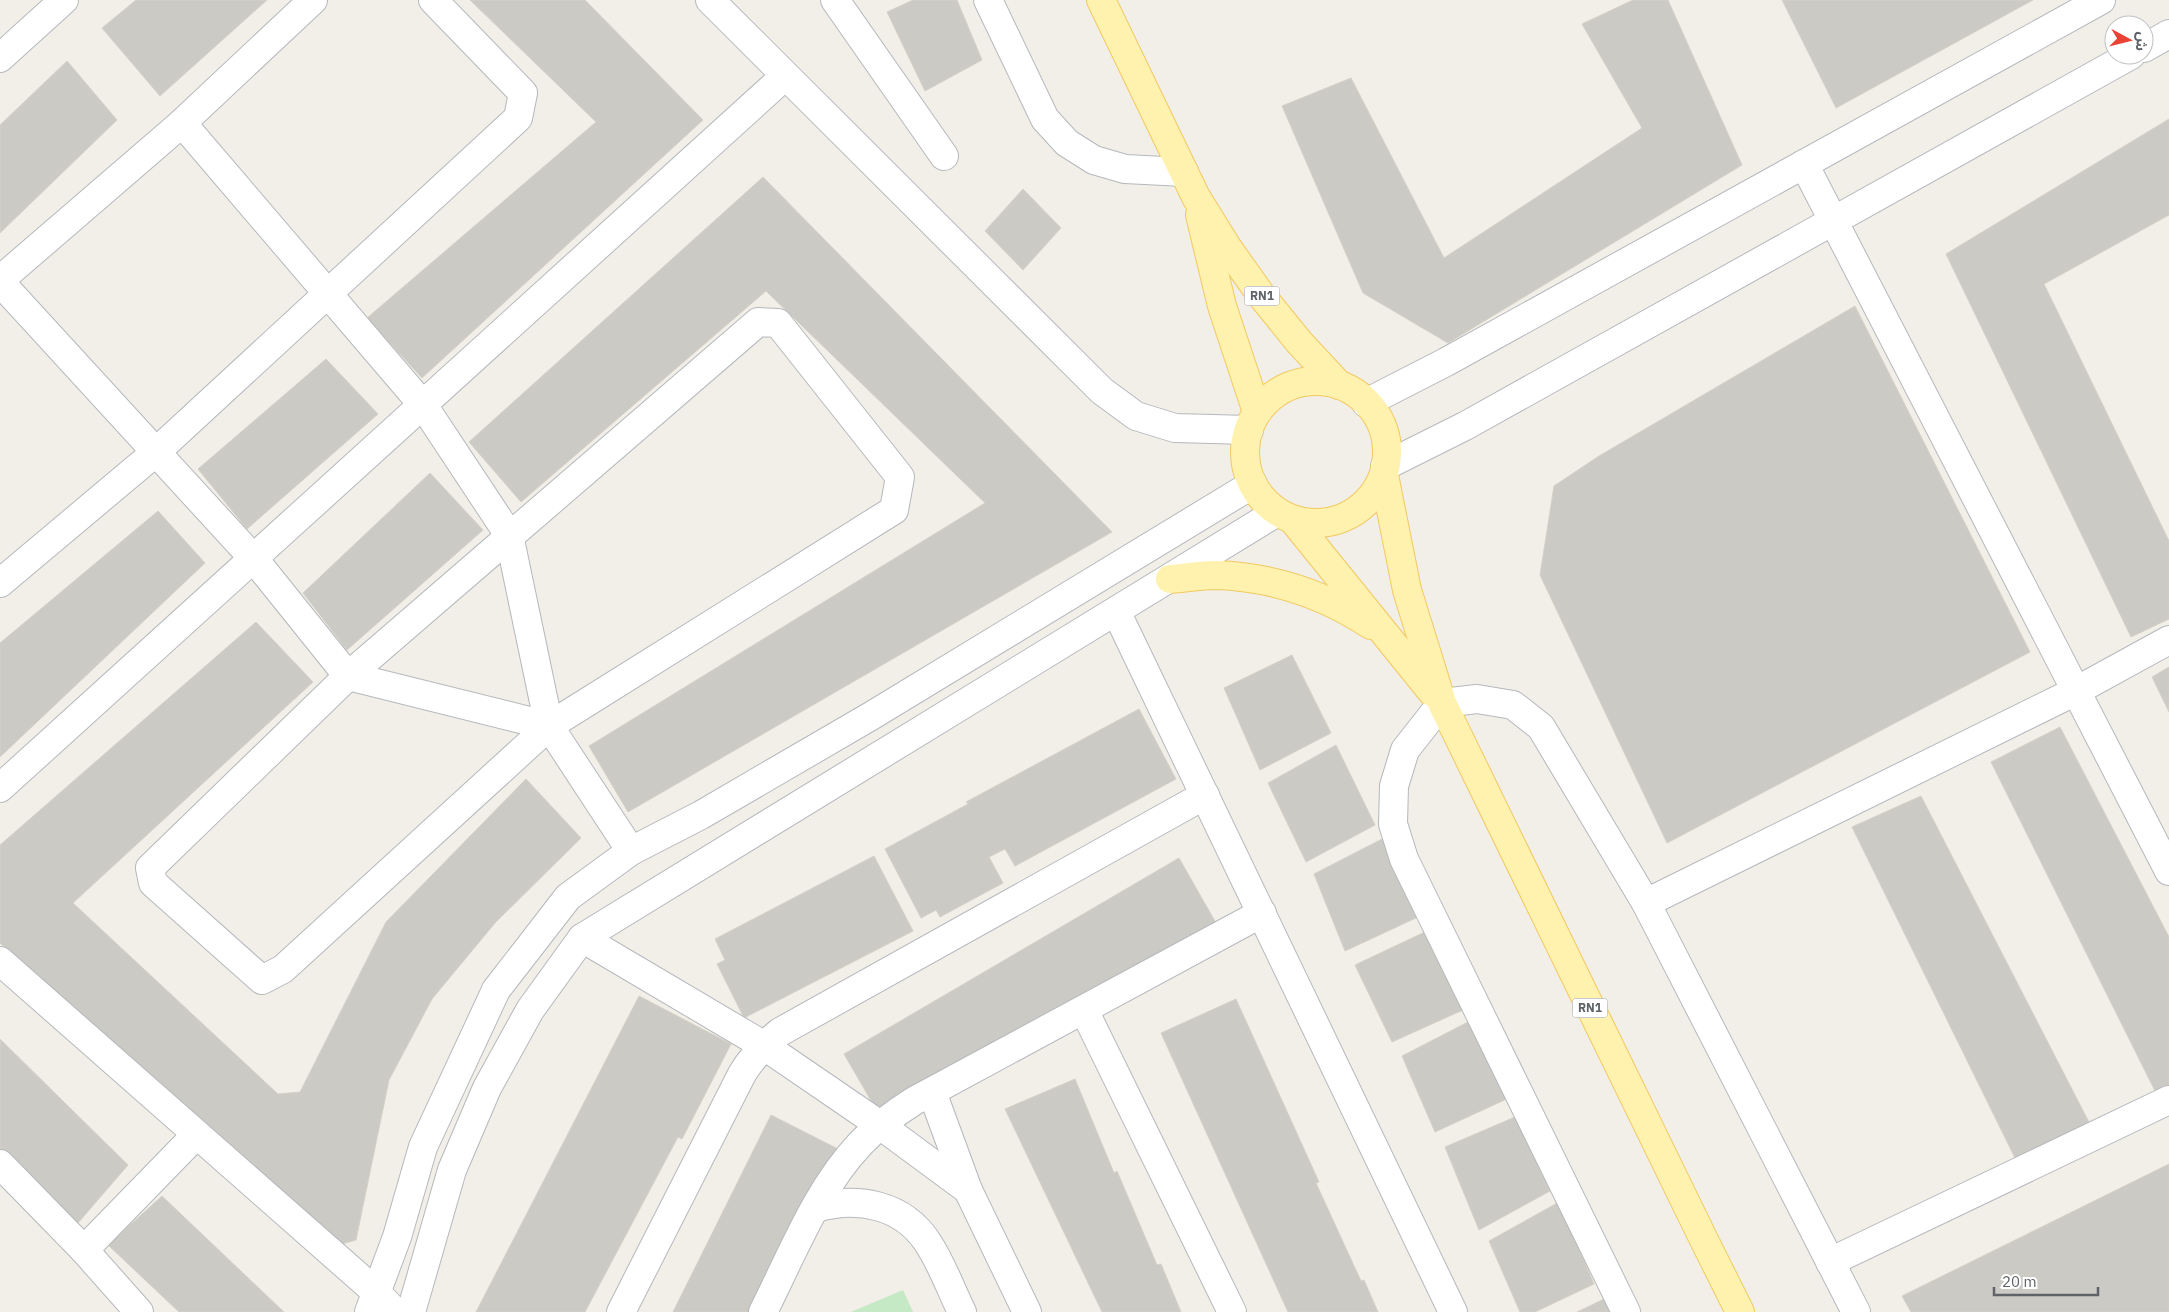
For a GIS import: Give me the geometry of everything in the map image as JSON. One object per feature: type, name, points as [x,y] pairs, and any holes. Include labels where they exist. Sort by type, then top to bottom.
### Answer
[{"type":"main road","name":"RN1","points":[[1101,0],[1196,197],[1227,247],[1261,296],[1299,342],[1339,385]]},
{"type":"main road","name":"RN1","points":[[1196,197],[1222,306],[1253,421]]},
{"type":"main road","name":"RN1","points":[[1442,703],[1382,632],[1365,607],[1285,516],[1263,500],[1253,484],[1247,466],[1246,448],[1253,421],[1270,399],[1285,389],[1302,382],[1321,381],[1339,385],[1356,394],[1380,421],[1386,438],[1384,470],[1407,590],[1442,703],[1702,1238],[1740,1312]]},
{"type":"main road","points":[[1285,516],[1312,523],[1330,522],[1348,516],[1363,505],[1375,491],[1384,470]]},
{"type":"main road","points":[[1170,579],[1215,575],[1260,579],[1303,590],[1344,608],[1382,632]]},
{"type":"street","points":[[0,58],[64,0]]},
{"type":"street","points":[[313,0],[182,123],[0,281],[254,559],[348,676],[549,726]]},
{"type":"street","points":[[0,583],[156,452],[518,118],[524,93],[433,0]]},
{"type":"street","points":[[710,0],[1102,391],[1136,416],[1175,428],[1253,421]]},
{"type":"street","points":[[835,0],[944,156]]},
{"type":"street","points":[[988,0],[1045,119],[1067,143],[1094,160],[1125,169],[1184,172]]},
{"type":"street","points":[[1366,403],[1446,362],[2101,0]]},
{"type":"street","points":[[2154,42],[2169,34]]},
{"type":"street","points":[[1384,470],[2113,65]]},
{"type":"street","points":[[0,788],[786,76]]},
{"type":"street","points":[[182,123],[424,405],[509,535],[549,726],[631,851]]},
{"type":"street","points":[[1804,164],[2169,871]]},
{"type":"street","points":[[758,322],[778,323],[900,477],[894,510],[549,726],[283,969],[262,980],[153,883],[150,868],[348,676],[509,535],[758,322]]},
{"type":"street","points":[[372,1302],[397,1237],[422,1147],[496,990],[568,897],[631,851],[700,815],[871,716],[1253,484]]},
{"type":"street","points":[[410,1312],[452,1170],[487,1088],[530,1010],[582,938],[1116,610],[1285,516]]},
{"type":"street","points":[[1116,610],[1453,1312]]},
{"type":"street","points":[[1646,903],[2076,690],[2169,640]]},
{"type":"street","points":[[1626,1312],[1404,859],[1393,824],[1394,786],[1405,750],[1442,703],[1478,700],[1513,705],[1541,727],[1646,903],[1856,1312]]},
{"type":"street","points":[[621,1312],[742,1074],[751,1059],[763,1046],[780,1032],[1205,795]]},
{"type":"street","points":[[763,1312],[828,1185],[861,1143],[880,1125],[902,1108],[1262,913]]},
{"type":"street","points":[[582,938],[763,1046],[880,1125],[968,1190]]},
{"type":"street","points":[[0,961],[196,1135],[372,1302],[394,1312]]},
{"type":"street","points":[[1084,1010],[1232,1312]]},
{"type":"street","points":[[932,1092],[968,1190],[1027,1312]]},
{"type":"street","points":[[1830,1262],[2169,1100]]},
{"type":"street","points":[[84,1250],[196,1135]]},
{"type":"street","points":[[0,1164],[84,1250],[139,1312]]},
{"type":"street","points":[[816,1208],[836,1202],[856,1202],[878,1206],[897,1214],[914,1227],[928,1242],[962,1312]]},
{"type":"green space","points":[[903,1290],[913,1312],[851,1312]]},
{"type":"building","points":[[136,0],[267,0],[160,96],[102,28]]},
{"type":"building","points":[[470,0],[585,0],[703,120],[422,378],[367,318],[596,122]]},
{"type":"building","points":[[913,0],[957,0],[982,60],[925,91],[887,12]]},
{"type":"building","points":[[1633,0],[1668,0],[1742,165],[1448,343],[1363,293],[1282,106],[1351,78],[1444,258],[1642,128],[1582,24]]},
{"type":"building","points":[[1782,0],[2033,0],[1836,108]]},
{"type":"building","points":[[67,61],[117,120],[0,233],[0,125]]},
{"type":"building","points":[[2169,119],[2169,215],[2044,284],[2169,541],[2169,619],[2131,637],[1946,254]]},
{"type":"building","points":[[763,177],[1112,532],[628,812],[589,746],[985,503],[766,291],[521,502],[469,442]]},
{"type":"building","points":[[1023,189],[1061,228],[1023,270],[985,231]]},
{"type":"building","points":[[1855,306],[2030,652],[1667,843],[1540,575],[1554,486],[1599,456]]},
{"type":"building","points":[[326,359],[378,414],[247,529],[198,469]]},
{"type":"building","points":[[430,473],[483,530],[347,650],[303,593]]},
{"type":"building","points":[[158,511],[205,563],[0,757],[0,643]]},
{"type":"building","points":[[256,622],[313,682],[73,903],[278,1094],[300,1092],[386,922],[526,779],[581,838],[495,923],[432,999],[389,1080],[356,1240],[331,1247],[0,943],[0,845]]},
{"type":"building","points":[[1292,655],[1331,733],[1260,770],[1224,688]]},
{"type":"building","points":[[2169,667],[2169,712],[2152,677]]},
{"type":"building","points":[[1139,709],[1176,779],[1015,866],[1005,849],[989,857],[1003,883],[940,917],[936,910],[921,918],[885,849],[968,804],[966,802]]},
{"type":"building","points":[[2060,727],[2169,937],[2169,1087],[2156,1093],[1991,762]]},
{"type":"building","points":[[1336,745],[1375,825],[1306,862],[1268,783]]},
{"type":"building","points":[[1921,796],[2092,1128],[2016,1160],[1852,827]]},
{"type":"building","points":[[1382,839],[1418,917],[1345,951],[1314,874]]},
{"type":"building","points":[[874,856],[913,931],[744,1018],[717,964],[725,960],[715,939]]},
{"type":"building","points":[[1179,858],[1216,923],[881,1118],[844,1054]]},
{"type":"building","points":[[1427,931],[1463,1010],[1392,1042],[1355,965]]},
{"type":"building","points":[[639,996],[731,1044],[682,1139],[678,1137],[585,1312],[476,1312]]},
{"type":"building","points":[[1236,999],[1319,1182],[1316,1183],[1361,1281],[1364,1280],[1378,1312],[1288,1312],[1161,1033]]},
{"type":"building","points":[[1470,1021],[1511,1097],[1435,1132],[1402,1056]]},
{"type":"building","points":[[0,1039],[128,1165],[78,1223],[0,1157]]},
{"type":"building","points":[[1075,1079],[1114,1173],[1117,1171],[1157,1265],[1161,1264],[1181,1312],[1102,1312],[1005,1109]]},
{"type":"building","points":[[771,1115],[840,1150],[760,1312],[673,1312]]},
{"type":"building","points":[[1515,1117],[1550,1191],[1479,1230],[1445,1147]]},
{"type":"building","points":[[2169,1164],[2169,1312],[1911,1312],[1902,1296]]},
{"type":"building","points":[[162,1196],[284,1312],[179,1312],[108,1245]]},
{"type":"building","points":[[1559,1202],[1594,1284],[1535,1312],[1520,1312],[1489,1241]]},
{"type":"building","points":[[1604,1299],[1610,1312],[1577,1312]]}]
